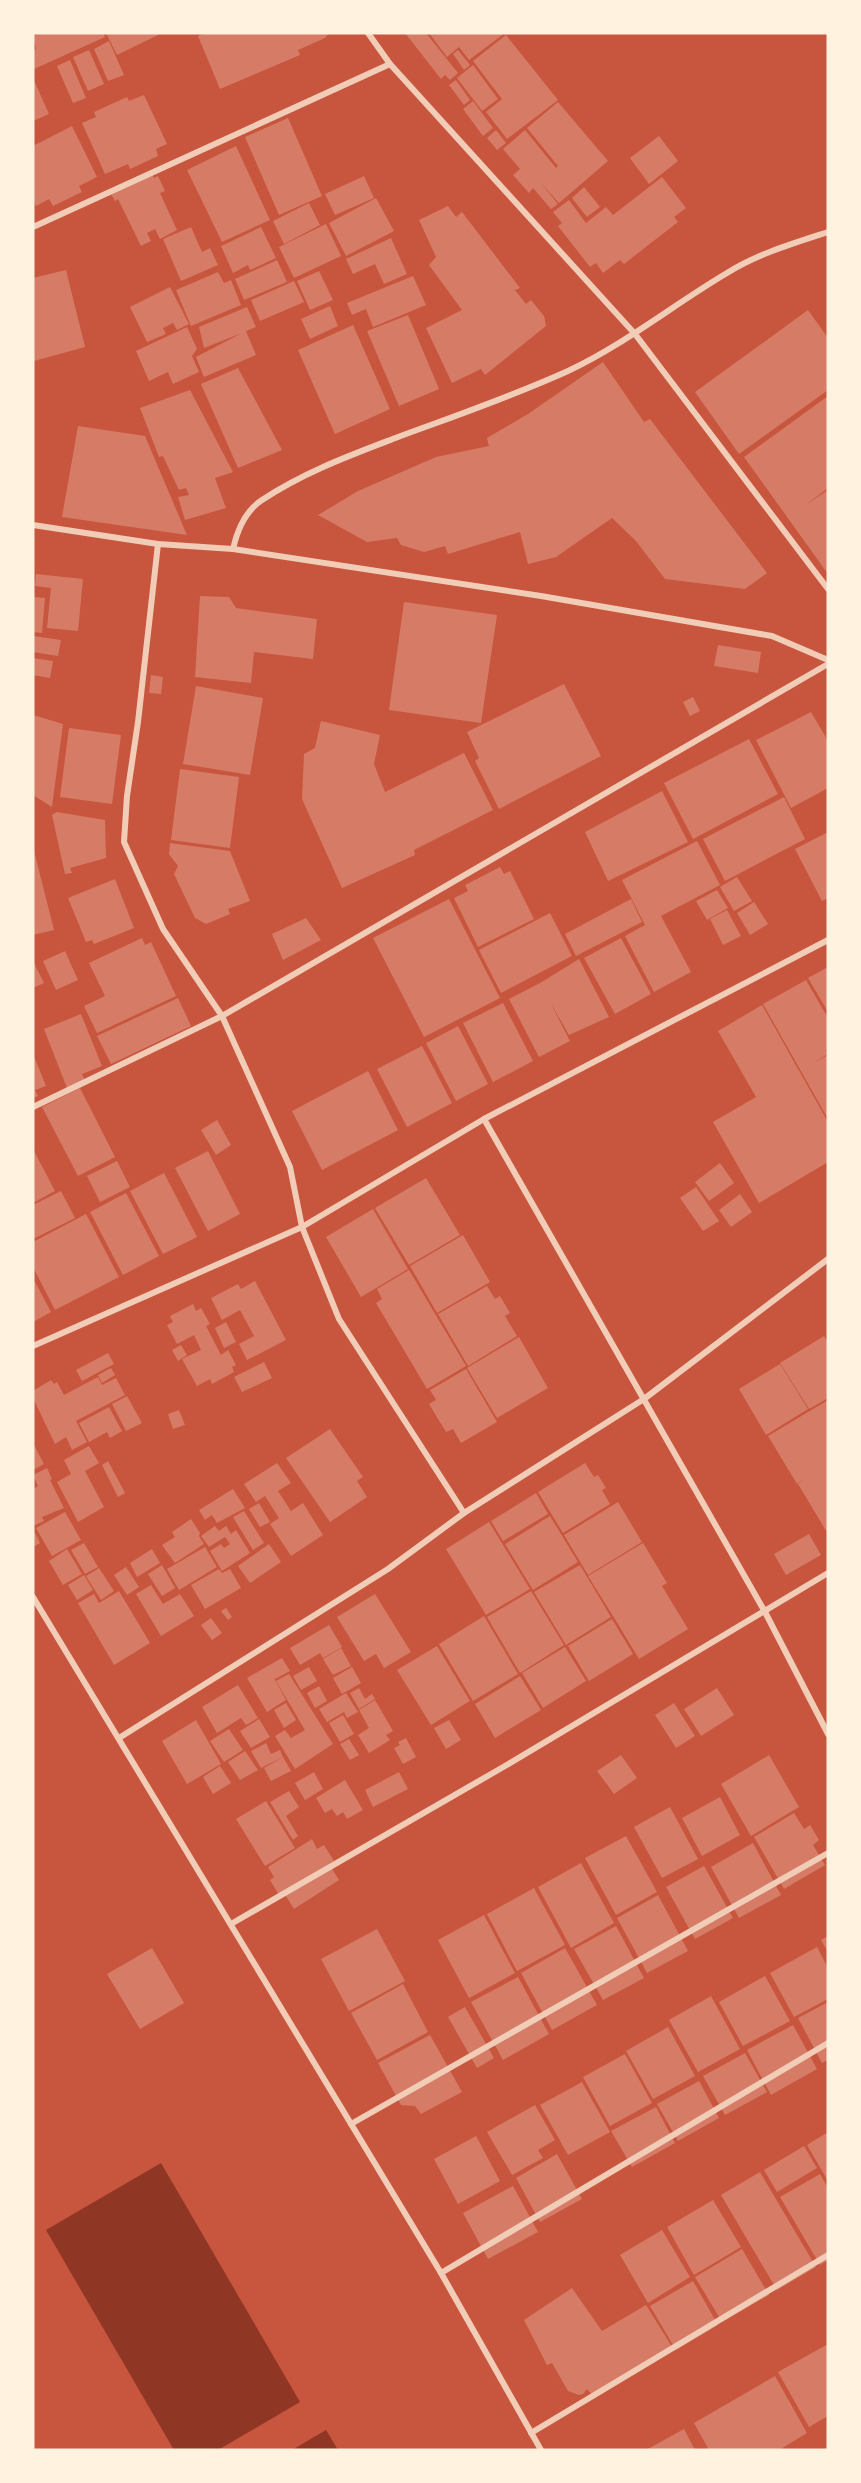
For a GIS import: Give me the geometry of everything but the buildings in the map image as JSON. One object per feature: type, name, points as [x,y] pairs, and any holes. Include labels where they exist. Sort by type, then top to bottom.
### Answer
[{"type":"street","points":[[368,33],[390,64],[635,334],[828,589]]},
{"type":"street","points":[[33,227],[390,64]]},
{"type":"street","points":[[233,549],[238,526],[259,501],[300,477],[358,452],[503,398],[570,370],[635,334],[729,272],[776,249],[828,232]]},
{"type":"street","points":[[33,525],[158,544],[233,549],[541,596],[772,636],[828,662]]},
{"type":"street","points":[[158,544],[138,722],[127,796],[124,842],[163,930],[222,1016],[290,1167],[303,1227],[339,1319],[464,1513]]},
{"type":"street","points":[[33,1107],[222,1016],[828,662]]},
{"type":"street","points":[[33,1346],[303,1227],[484,1119],[828,940]]},
{"type":"street","points":[[484,1119],[765,1612],[828,1734]]},
{"type":"street","points":[[118,1738],[388,1569],[464,1513],[644,1399],[828,1259]]},
{"type":"street","points":[[231,1924],[828,1573]]},
{"type":"street","points":[[33,1597],[441,2273],[541,2450]]},
{"type":"street","points":[[351,2124],[828,1853]]},
{"type":"street","points":[[441,2273],[828,2043]]},
{"type":"street","points":[[531,2433],[828,2255]]},
{"type":"shaded area","points":[[161,2163],[300,2402],[218,2450],[174,2450],[46,2230]]},
{"type":"shaded area","points":[[326,2430],[338,2450],[292,2450]]}]
